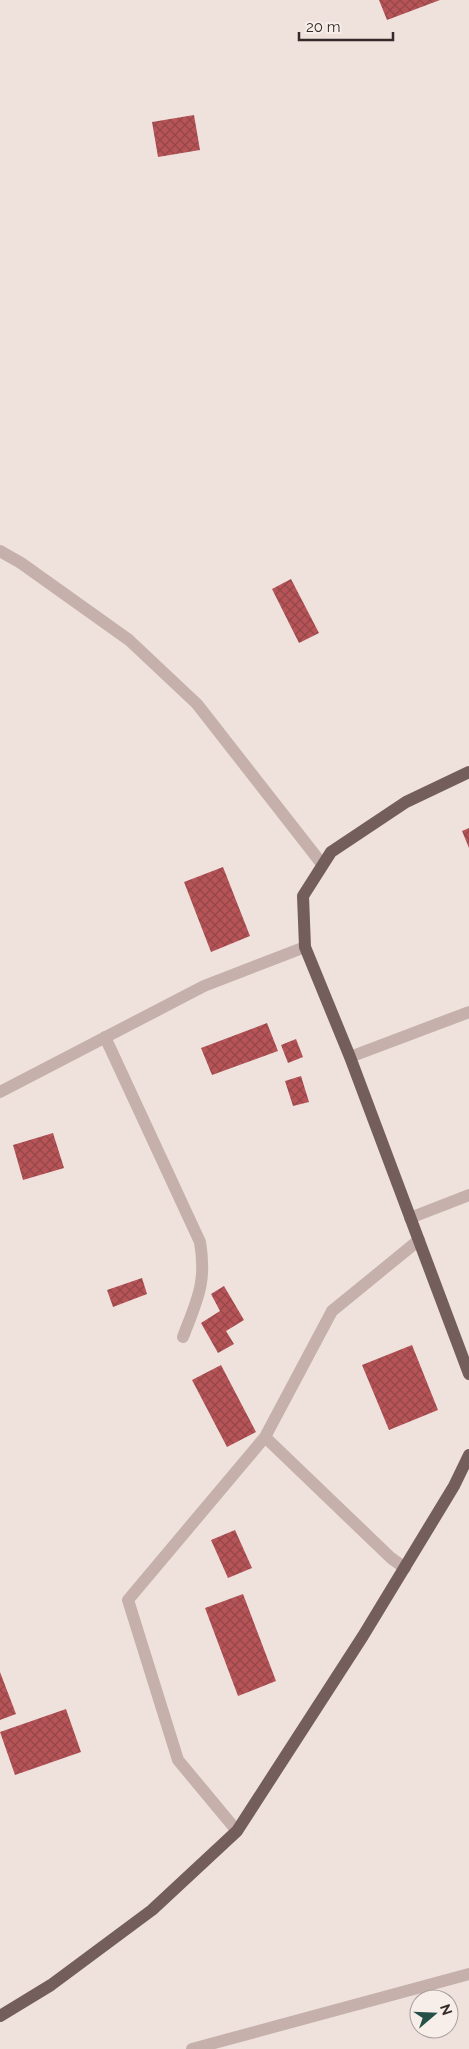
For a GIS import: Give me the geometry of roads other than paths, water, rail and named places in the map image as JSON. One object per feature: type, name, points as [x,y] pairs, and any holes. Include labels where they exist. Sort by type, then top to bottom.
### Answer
[{"type":"main road","points":[[469,772],[406,802],[331,852],[303,896],[305,947],[350,1057],[469,1374]]},
{"type":"main road","points":[[0,2016],[51,1985],[152,1910],[237,1831],[405,1568],[454,1486],[469,1455]]},
{"type":"street","points":[[0,551],[21,563],[128,640],[197,704],[322,864]]},
{"type":"street","points":[[0,1092],[204,986],[305,947]]},
{"type":"street","points":[[350,1057],[469,1012]]},
{"type":"street","points":[[106,1037],[200,1242],[204,1267],[202,1288],[183,1338]]},
{"type":"street","points":[[410,1218],[469,1195]]},
{"type":"street","points":[[237,1831],[178,1760],[128,1600],[266,1437],[332,1311],[419,1240]]},
{"type":"street","points":[[266,1437],[391,1558],[405,1568]]},
{"type":"street","points":[[192,2049],[469,1974]]}]
